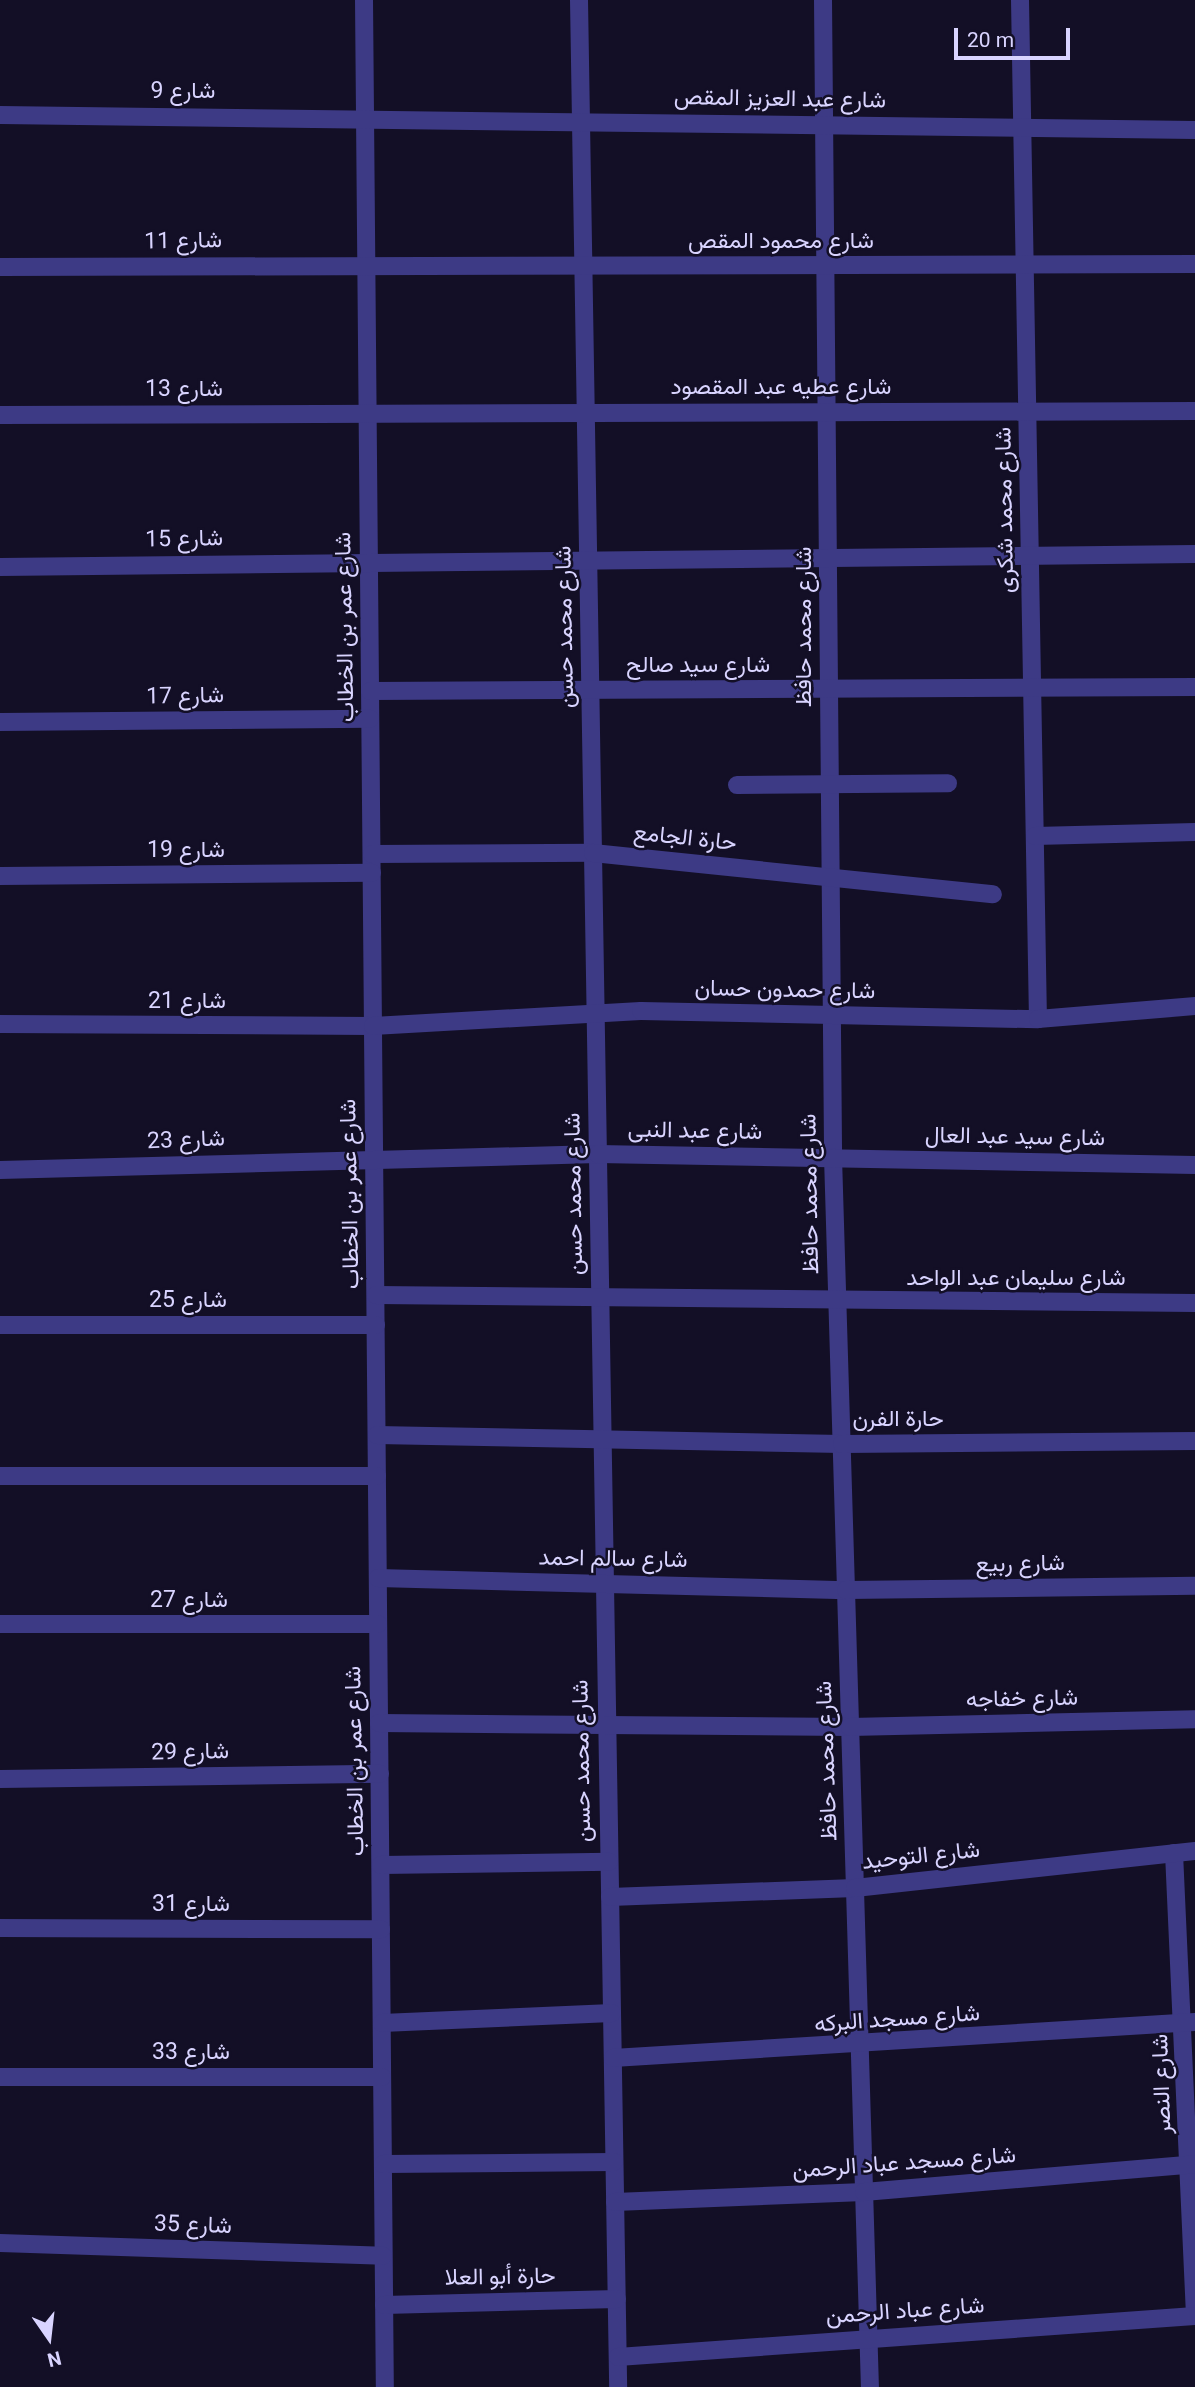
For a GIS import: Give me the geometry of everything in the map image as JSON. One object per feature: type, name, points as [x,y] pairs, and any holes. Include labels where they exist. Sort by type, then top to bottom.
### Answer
[{"type":"street","name":"شارع عمر بن الخطاب","points":[[364,0],[385,2387]]},
{"type":"street","name":"شارع محمد حسن","points":[[579,0],[618,2387]]},
{"type":"street","name":"شارع محمد حافظ","points":[[823,0],[833,1157],[870,2387]]},
{"type":"street","name":"شارع محمد شكرى","points":[[1020,0],[1038,1019]]},
{"type":"street","name":"شارع 9","points":[[0,115],[365,117]]},
{"type":"street","name":"شارع عبد العزيز المقص","points":[[365,117],[1195,130]]},
{"type":"street","name":"شارع 11","points":[[0,267],[366,264]]},
{"type":"street","name":"شارع محمود المقص","points":[[366,264],[584,267],[1195,264]]},
{"type":"street","name":"شارع عطيه عبد المقصود","points":[[368,412],[1195,411]]},
{"type":"street","name":"شارع 13","points":[[0,415],[368,412]]},
{"type":"street","name":"شارع 15","points":[[0,567],[368,560],[1195,554]]},
{"type":"street","name":"شارع سيد صالح","points":[[370,691],[1195,687]]},
{"type":"street","name":"شارع 17","points":[[0,722],[370,719]]},
{"type":"street","points":[[737,785],[948,783]]},
{"type":"street","points":[[1035,836],[1195,832]]},
{"type":"street","name":"حارة الجامع","points":[[372,853],[593,853],[993,894]]},
{"type":"street","name":"شارع 19","points":[[0,876],[372,873]]},
{"type":"street","name":"شارع حمدون حسان","points":[[373,1026],[596,1016],[832,1015],[1038,1019],[1195,1006]]},
{"type":"street","name":"شارع 21","points":[[0,1024],[373,1026]]},
{"type":"street","name":"شارع عبد النبى","points":[[373,1159],[598,1154],[833,1157]]},
{"type":"street","name":"شارع سيد عبد العال","points":[[833,1157],[1195,1165]]},
{"type":"street","name":"شارع 23","points":[[0,1170],[373,1159]]},
{"type":"street","name":"شارع سليمان عبد الواحد","points":[[376,1295],[600,1296],[837,1302],[1195,1303]]},
{"type":"street","name":"شارع 25","points":[[0,1325],[376,1325]]},
{"type":"street","name":"حارة الفرن","points":[[377,1435],[602,1436],[842,1444],[1195,1441]]},
{"type":"street","points":[[0,1476],[377,1476]]},
{"type":"street","name":"شارع سالم احمد","points":[[378,1578],[846,1590]]},
{"type":"street","name":"شارع ربيع","points":[[846,1590],[1195,1586]]},
{"type":"street","name":"شارع 27","points":[[0,1624],[378,1624]]},
{"type":"street","name":"شارع خفاجه","points":[[379,1723],[850,1727],[1195,1719]]},
{"type":"street","name":"شارع 29","points":[[0,1779],[380,1774]]},
{"type":"street","name":"شارع التوحيد","points":[[610,1897],[855,1888],[1195,1851]]},
{"type":"street","name":"شارع النصر","points":[[1174,1853],[1190,2023],[1195,2314]]},
{"type":"street","points":[[380,1865],[609,1861]]},
{"type":"street","name":"شارع 31","points":[[0,1928],[381,1929]]},
{"type":"street","points":[[382,2023],[612,2013]]},
{"type":"street","name":"شارع مسجد البركه","points":[[613,2058],[860,2047],[1190,2023]]},
{"type":"street","name":"شارع 33","points":[[0,2077],[382,2077]]},
{"type":"street","points":[[383,2164],[614,2162]]},
{"type":"street","name":"شارع مسجد عباد الرحمن","points":[[615,2202],[864,2192],[1192,2163]]},
{"type":"street","name":"شارع 35","points":[[0,2243],[383,2256]]},
{"type":"street","name":"حارة أبو العلا","points":[[384,2305],[617,2299]]},
{"type":"street","name":"شارع عباد الرحمن","points":[[618,2357],[1195,2314]]}]
